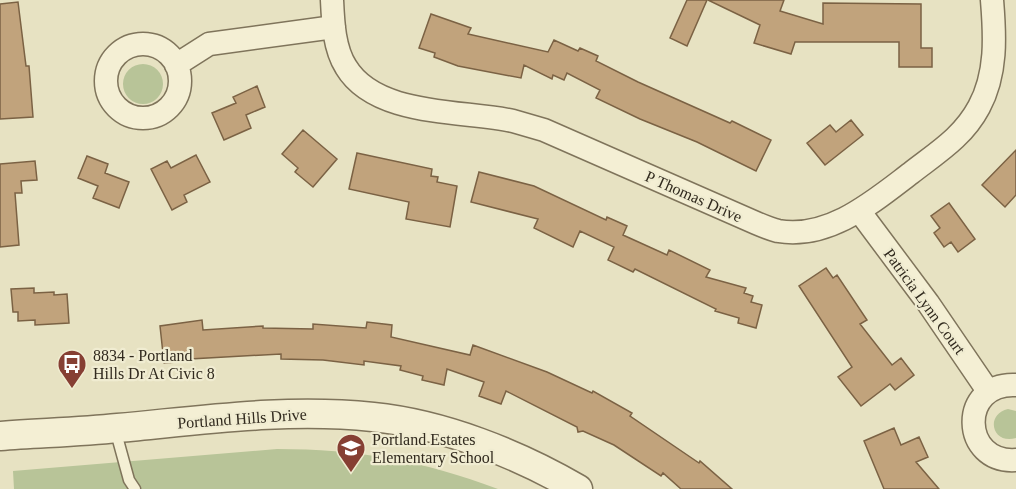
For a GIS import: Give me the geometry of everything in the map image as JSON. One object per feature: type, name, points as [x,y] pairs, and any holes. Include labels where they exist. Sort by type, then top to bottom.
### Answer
[{"type":"street","name":"P Thomas Drive","points":[[332,0],[334,27],[340,54],[347,69],[381,97],[400,105],[513,121],[544,130],[776,230],[806,230],[825,226],[860,212],[958,138],[980,106],[989,83],[995,37],[992,0]]},
{"type":"street","points":[[176,64],[209,44],[334,27]]},
{"type":"street","name":"Patricia Lynn Court","points":[[860,212],[928,303],[988,391]]},
{"type":"street","points":[[1016,385],[1001,386],[988,391],[978,403],[973,417],[977,439],[992,455],[1006,460],[1016,460]]},
{"type":"street","name":"Portland Hills Drive","points":[[0,436],[115,429],[260,414],[322,413],[376,417],[462,437],[534,465],[578,489]]},
{"type":"lane","points":[[115,429],[129,480],[135,489]]},
{"type":"green space","points":[[143,64],[157,70],[163,84],[157,98],[143,104],[129,98],[123,84],[129,70]]},
{"type":"green space","points":[[1008,409],[1016,411],[1016,438],[1002,437],[994,428],[996,417]]},
{"type":"green space","points":[[277,449],[335,451],[390,458],[444,471],[498,489],[14,489],[13,471]]},
{"type":"building","points":[[687,0],[707,0],[687,46],[670,38]]},
{"type":"building","points":[[708,0],[784,0],[780,11],[823,24],[823,3],[921,4],[921,48],[932,48],[932,67],[899,67],[899,42],[795,42],[791,54],[754,43],[760,25]]},
{"type":"building","points":[[18,2],[26,66],[29,66],[33,117],[0,119],[0,4]]},
{"type":"building","points":[[431,14],[471,28],[468,34],[548,52],[554,40],[578,51],[580,48],[598,56],[596,61],[638,82],[730,123],[732,121],[771,140],[756,171],[697,142],[596,98],[600,90],[567,73],[564,80],[553,75],[552,79],[524,65],[521,78],[458,66],[434,57],[435,53],[419,48]]},
{"type":"building","points":[[257,86],[265,107],[246,115],[251,128],[224,140],[212,113],[236,103],[233,97]]},
{"type":"building","points":[[851,120],[863,135],[825,165],[807,143],[830,125],[836,132]]},
{"type":"building","points":[[303,130],[337,159],[313,187],[295,172],[298,168],[282,154]]},
{"type":"building","points":[[1016,150],[1016,195],[1005,207],[982,185]]},
{"type":"building","points":[[357,153],[432,169],[431,176],[438,177],[437,182],[457,186],[450,227],[406,219],[409,202],[349,189]]},
{"type":"building","points":[[196,155],[210,182],[184,195],[187,202],[172,210],[151,169],[167,161],[171,168]]},
{"type":"building","points":[[87,156],[108,164],[105,173],[129,182],[119,208],[93,198],[98,186],[78,178]]},
{"type":"building","points":[[35,161],[37,180],[21,181],[22,193],[15,193],[19,245],[0,247],[0,164]]},
{"type":"building","points":[[479,172],[534,186],[606,220],[607,217],[627,226],[623,235],[667,255],[669,250],[710,270],[706,277],[746,288],[744,293],[753,296],[751,302],[762,305],[756,328],[738,323],[739,318],[715,311],[716,309],[635,269],[633,272],[608,260],[614,247],[580,231],[573,247],[534,228],[538,219],[471,202]]},
{"type":"building","points":[[949,203],[975,239],[958,252],[951,242],[944,247],[934,233],[940,228],[931,216]]},
{"type":"building","points":[[826,268],[833,278],[837,275],[867,320],[860,324],[892,365],[901,358],[914,375],[895,390],[890,384],[861,406],[838,377],[852,367],[799,286]]},
{"type":"building","points":[[34,288],[34,293],[67,294],[69,323],[35,325],[35,320],[18,321],[18,312],[13,312],[11,289]]},
{"type":"building","points":[[202,320],[203,330],[263,326],[263,328],[313,329],[313,324],[366,328],[367,322],[392,325],[391,337],[470,355],[473,345],[547,372],[592,393],[593,391],[632,413],[630,416],[699,463],[700,461],[732,489],[681,489],[663,473],[661,476],[614,445],[583,431],[578,432],[577,427],[506,391],[501,404],[479,396],[484,382],[447,369],[444,385],[422,380],[423,376],[400,370],[401,366],[364,361],[364,365],[323,360],[281,359],[281,354],[190,359],[190,361],[164,363],[160,326]]},
{"type":"building","points":[[894,428],[901,445],[919,437],[928,457],[916,462],[939,489],[884,489],[864,441]]},
{"type":"place","name":"8834 - Portland Hills Dr At Civic 8","points":[[72,390]]},
{"type":"place","name":"Portland Estates Elementary School","points":[[351,474]]}]
